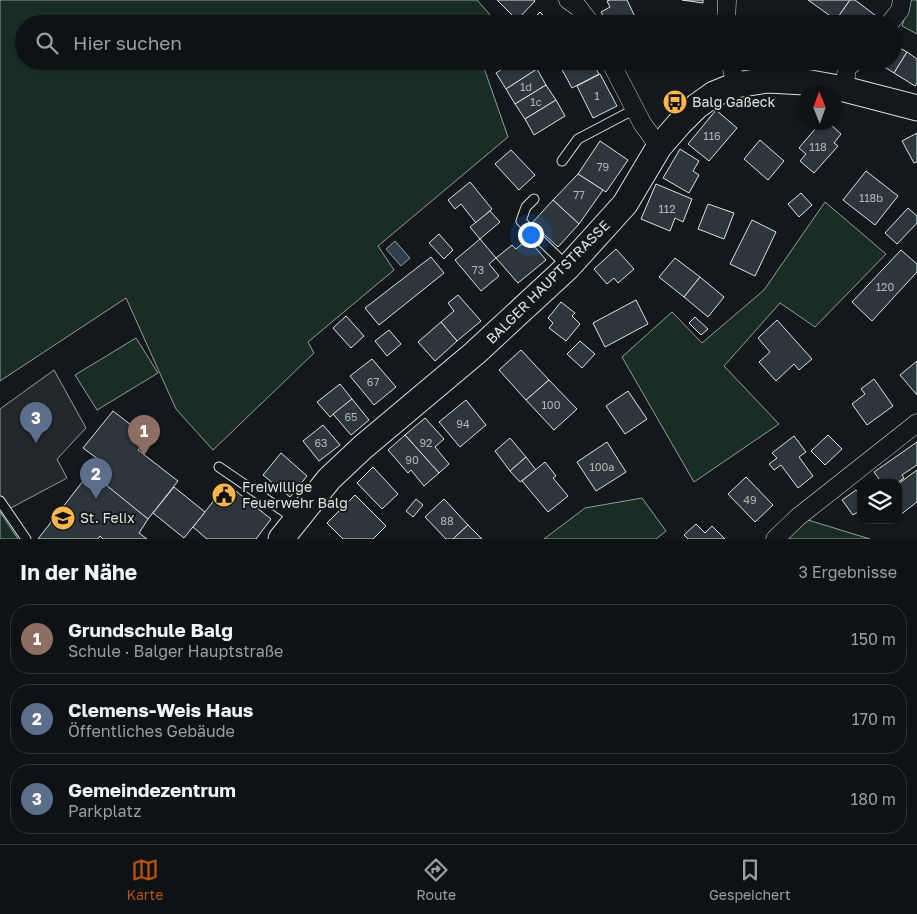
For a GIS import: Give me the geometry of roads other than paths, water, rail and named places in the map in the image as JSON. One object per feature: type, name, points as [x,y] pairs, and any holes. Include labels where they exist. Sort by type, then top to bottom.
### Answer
[{"type":"street","points":[[568,0],[578,7],[584,15]]},
{"type":"street","points":[[726,15],[727,0]]},
{"type":"street","points":[[896,15],[900,10],[902,0]]},
{"type":"street","points":[[615,70],[642,123],[659,147]]},
{"type":"street","points":[[844,89],[848,70]]},
{"type":"street","name":"BALGER HAUPTSTRASSE","points":[[281,539],[329,479],[357,453],[476,353],[568,267],[625,204],[659,147],[697,106],[714,94],[733,73],[768,80],[805,82],[844,89],[917,108]]},
{"type":"street","points":[[775,539],[798,517],[917,423]]},
{"type":"lane","points":[[562,161],[578,139],[635,109]]},
{"type":"lane","points":[[534,199],[526,207],[521,221],[568,267]]},
{"type":"lane","points":[[219,467],[296,520]]},
{"type":"lane","points":[[0,501],[26,539]]},
{"type":"water","points":[[395,241],[410,258],[401,266],[386,249]]},
{"type":"place","name":"Balg Gaßeck","points":[[675,102]]},
{"type":"place","name":"Gemeindezentrum","points":[[36,443]]},
{"type":"place","name":"Grundschule Balg","points":[[144,456]]},
{"type":"place","name":"Freiwillige Feuerwehr Balg","points":[[224,495]]},
{"type":"place","name":"Clemens-Weis Haus","points":[[96,499]]},
{"type":"place","name":"St. Felix","points":[[63,518]]}]
